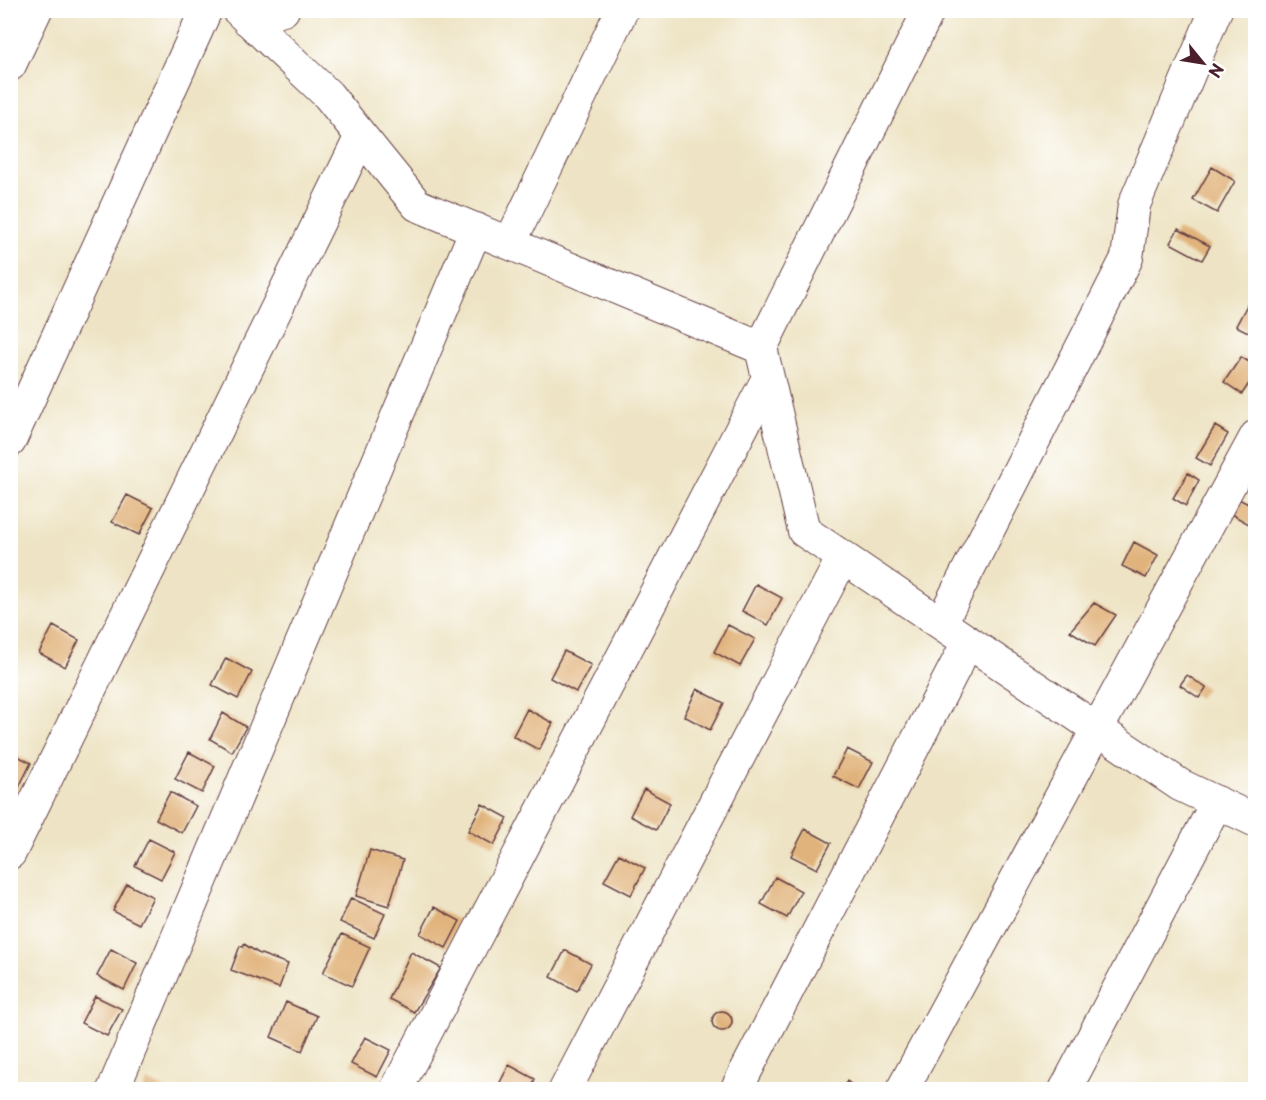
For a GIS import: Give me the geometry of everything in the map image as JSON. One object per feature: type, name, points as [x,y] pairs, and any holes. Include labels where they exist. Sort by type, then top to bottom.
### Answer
[{"type":"street","points":[[10,65],[36,10]]},
{"type":"street","points":[[10,441],[206,10]]},
{"type":"street","points":[[243,15],[283,10]]},
{"type":"street","points":[[510,243],[622,10]]},
{"type":"street","points":[[929,10],[761,348],[804,531],[1180,785],[1256,820]]},
{"type":"street","points":[[941,623],[1127,258],[1134,205],[1216,10]]},
{"type":"street","points":[[243,15],[328,95],[417,205],[761,348]]},
{"type":"street","points":[[10,853],[361,136]]},
{"type":"street","points":[[114,1089],[476,230]]},
{"type":"street","points":[[396,1089],[768,378]]},
{"type":"street","points":[[902,1089],[1256,436]]},
{"type":"street","points":[[565,1089],[843,557]]},
{"type":"street","points":[[736,1089],[968,642]]},
{"type":"street","points":[[1065,1089],[1217,802]]},
{"type":"building","points":[[1212,167],[1235,181],[1217,213],[1193,200]]},
{"type":"building","points":[[1178,229],[1210,246],[1202,260],[1170,243]]},
{"type":"building","points":[[1256,288],[1256,336],[1236,326]]},
{"type":"building","points":[[1241,357],[1256,366],[1256,373],[1242,394],[1224,382]]},
{"type":"building","points":[[1215,426],[1228,434],[1210,466],[1196,458]]},
{"type":"building","points":[[1188,473],[1199,480],[1186,506],[1173,498]]},
{"type":"building","points":[[127,495],[153,508],[139,535],[112,522]]},
{"type":"building","points":[[1237,498],[1256,508],[1256,528],[1229,513]]},
{"type":"building","points":[[1134,542],[1158,555],[1146,578],[1122,566]]},
{"type":"building","points":[[756,584],[782,598],[768,625],[742,611]]},
{"type":"building","points":[[1094,603],[1116,615],[1095,646],[1070,631]]},
{"type":"building","points":[[728,625],[755,639],[740,666],[714,652]]},
{"type":"building","points":[[53,626],[79,640],[65,667],[39,653]]},
{"type":"building","points":[[564,651],[591,665],[576,692],[550,678]]},
{"type":"building","points":[[226,658],[252,672],[238,699],[212,685]]},
{"type":"building","points":[[1187,675],[1206,688],[1199,698],[1180,685]]},
{"type":"building","points":[[697,689],[724,703],[710,730],[684,716]]},
{"type":"building","points":[[527,709],[553,723],[539,750],[513,736]]},
{"type":"building","points":[[223,713],[246,727],[232,752],[210,739]]},
{"type":"building","points":[[847,749],[873,762],[859,789],[833,776]]},
{"type":"building","points":[[10,752],[31,763],[17,791],[10,787]]},
{"type":"building","points":[[189,752],[215,766],[202,793],[175,779]]},
{"type":"building","points":[[644,789],[670,803],[656,830],[630,816]]},
{"type":"building","points":[[170,792],[196,806],[182,833],[156,819]]},
{"type":"building","points":[[482,804],[508,818],[494,845],[468,831]]},
{"type":"building","points":[[805,829],[831,843],[817,869],[791,856]]},
{"type":"building","points":[[149,839],[175,852],[161,879],[135,866]]},
{"type":"building","points":[[370,850],[403,860],[389,906],[356,896]]},
{"type":"building","points":[[619,854],[645,868],[631,895],[604,881]]},
{"type":"building","points":[[775,877],[801,891],[787,918],[761,904]]},
{"type":"building","points":[[127,884],[153,897],[139,924],[113,911]]},
{"type":"building","points":[[351,898],[385,914],[374,938],[340,922]]},
{"type":"building","points":[[434,907],[460,921],[446,948],[420,934]]},
{"type":"building","points":[[342,934],[370,947],[352,986],[323,973]]},
{"type":"building","points":[[244,944],[258,953],[288,964],[279,988],[231,970],[240,946],[243,947]]},
{"type":"building","points":[[111,949],[137,963],[124,990],[97,976]]},
{"type":"building","points":[[565,950],[591,964],[577,991],[551,977]]},
{"type":"building","points":[[411,952],[441,968],[414,1012],[389,999]]},
{"type":"building","points":[[95,996],[122,1009],[107,1036],[81,1023]]},
{"type":"building","points":[[286,1002],[317,1016],[302,1051],[271,1037]]},
{"type":"building","points":[[722,1011],[729,1014],[732,1021],[729,1028],[722,1031],[715,1028],[712,1021],[715,1014]]},
{"type":"building","points":[[365,1037],[391,1050],[377,1077],[351,1064]]},
{"type":"building","points":[[509,1065],[535,1079],[530,1090],[496,1090]]},
{"type":"building","points":[[147,1081],[166,1090],[143,1090]]},
{"type":"building","points":[[847,1081],[859,1090],[841,1090]]}]
